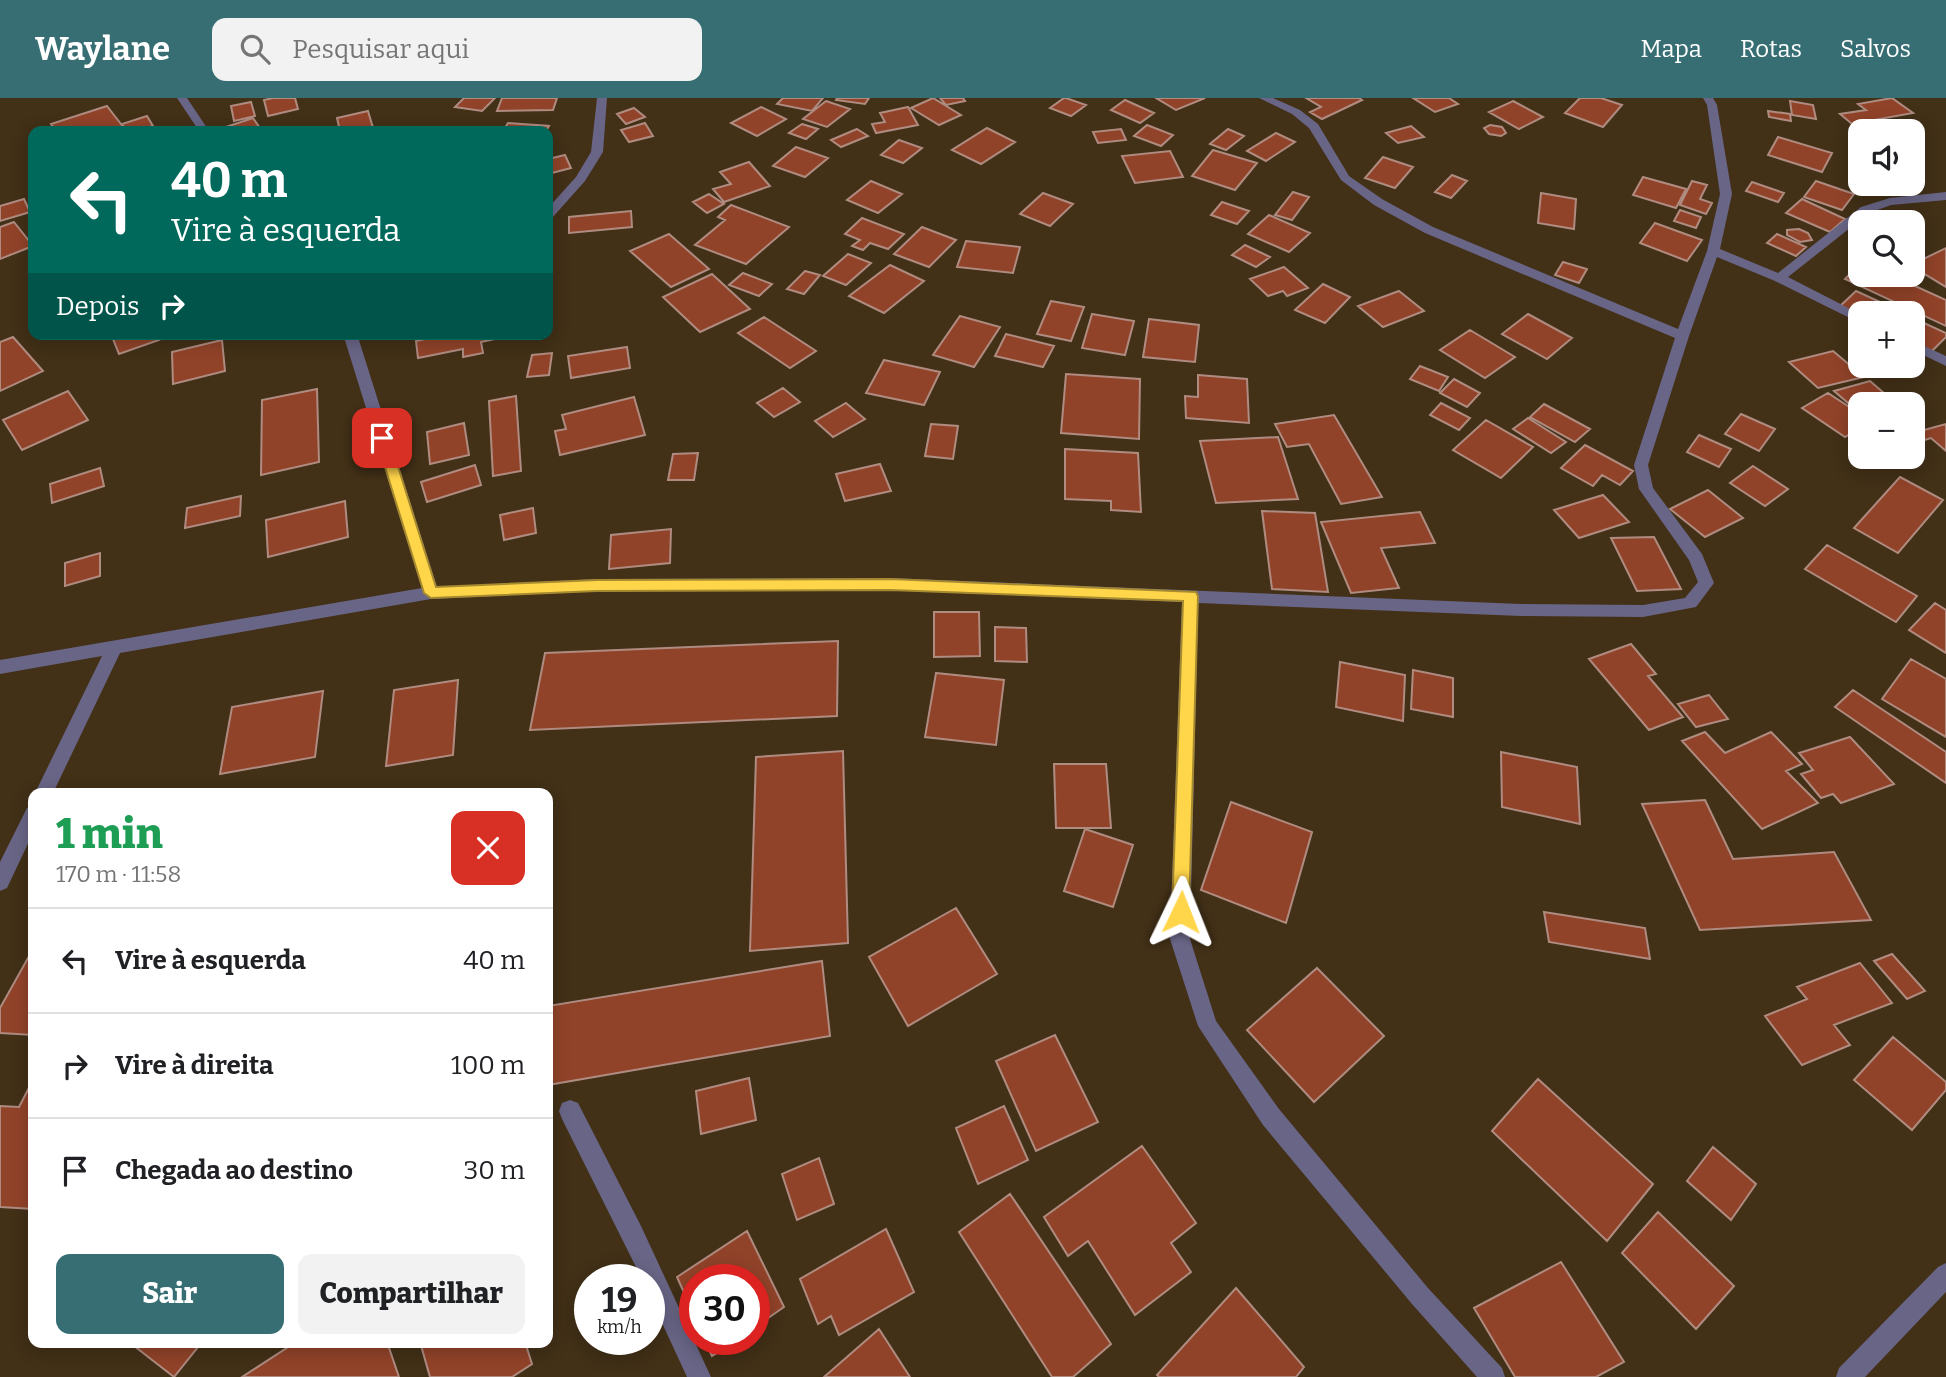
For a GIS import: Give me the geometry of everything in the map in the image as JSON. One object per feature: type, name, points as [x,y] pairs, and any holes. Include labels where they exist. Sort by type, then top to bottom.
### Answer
[{"type":"street","points":[[182,98],[201,126]]},
{"type":"street","points":[[553,210],[581,179],[597,152],[602,98]]},
{"type":"street","points":[[1264,98],[1296,112],[1314,126],[1322,144],[1345,178],[1378,202],[1429,230],[1682,335]]},
{"type":"street","points":[[0,667],[431,593],[597,585],[890,584],[1521,610],[1643,611],[1690,603],[1706,583],[1696,558],[1646,489],[1641,465],[1682,335],[1713,251],[1726,194],[1712,105],[1708,98]]},
{"type":"street","points":[[1779,278],[1865,210],[1890,202],[1946,196]]},
{"type":"street","points":[[1713,251],[1779,278],[1848,313]]},
{"type":"street","points":[[352,340],[431,593]]},
{"type":"street","points":[[1925,351],[1946,362]]},
{"type":"street","points":[[1190,596],[1180,939],[1208,1026],[1271,1117],[1420,1296],[1493,1377]]},
{"type":"street","points":[[46,788],[115,646]]},
{"type":"street","points":[[0,882],[28,824]]},
{"type":"street","points":[[570,1111],[633,1234],[699,1377]]},
{"type":"street","points":[[1848,1377],[1946,1275]]},
{"type":"building","points":[[295,98],[298,109],[268,116],[264,100]]},
{"type":"building","points":[[464,98],[495,98],[482,111],[455,107]]},
{"type":"building","points":[[502,98],[557,98],[553,110],[497,111]]},
{"type":"building","points":[[783,98],[823,98],[812,111],[777,104]]},
{"type":"building","points":[[869,98],[865,104],[836,100]]},
{"type":"building","points":[[933,98],[961,115],[939,125],[911,108]]},
{"type":"building","points":[[940,98],[963,98],[965,101],[946,105]]},
{"type":"building","points":[[1064,98],[1086,105],[1071,116],[1050,108]]},
{"type":"building","points":[[1156,98],[1205,98],[1176,110]]},
{"type":"building","points":[[1306,98],[1362,100],[1322,119],[1310,112],[1321,107]]},
{"type":"building","points":[[1413,98],[1449,98],[1458,104],[1435,112]]},
{"type":"building","points":[[1580,98],[1601,98],[1622,105],[1603,127],[1565,113]]},
{"type":"building","points":[[1892,98],[1913,113],[1848,121],[1840,114],[1866,110],[1858,104]]},
{"type":"building","points":[[1125,100],[1154,113],[1140,123],[1111,110]]},
{"type":"building","points":[[826,101],[850,109],[827,127],[803,119]]},
{"type":"building","points":[[1513,101],[1543,117],[1519,129],[1489,112]]},
{"type":"building","points":[[1790,101],[1813,105],[1816,119],[1792,115]]},
{"type":"building","points":[[251,102],[255,116],[234,121],[231,106]]},
{"type":"building","points":[[107,106],[122,126],[52,126],[51,124]]},
{"type":"building","points":[[761,107],[786,119],[757,136],[731,123]]},
{"type":"building","points":[[908,107],[918,125],[876,133],[872,124],[885,122],[880,113]]},
{"type":"building","points":[[634,108],[645,117],[626,124],[617,114]]},
{"type":"building","points":[[368,111],[372,126],[339,126],[337,118]]},
{"type":"building","points":[[1768,111],[1790,114],[1791,121],[1769,117]]},
{"type":"building","points":[[147,116],[153,126],[123,126],[122,124]]},
{"type":"building","points":[[253,118],[259,126],[229,126]]},
{"type":"building","points":[[508,123],[549,126],[506,126]]},
{"type":"building","points":[[645,123],[653,136],[629,142],[621,130]]},
{"type":"building","points":[[802,124],[818,129],[806,139],[789,133]]},
{"type":"building","points":[[1147,125],[1173,135],[1161,146],[1134,136]]},
{"type":"building","points":[[1490,125],[1502,127],[1506,133],[1501,136],[1489,134],[1484,128]]},
{"type":"building","points":[[1411,126],[1424,137],[1398,143],[1386,133]]},
{"type":"building","points":[[987,128],[1015,142],[981,164],[952,150]]},
{"type":"building","points":[[857,129],[868,136],[841,147],[831,140]]},
{"type":"building","points":[[1121,129],[1126,140],[1098,143],[1093,132]]},
{"type":"building","points":[[1228,129],[1244,136],[1226,150],[1210,144]]},
{"type":"building","points":[[1276,133],[1295,142],[1266,161],[1247,151]]},
{"type":"building","points":[[1778,137],[1832,153],[1822,172],[1768,155]]},
{"type":"building","points":[[899,140],[922,148],[903,163],[881,155]]},
{"type":"building","points":[[796,147],[828,158],[805,177],[773,166]]},
{"type":"building","points":[[1213,150],[1257,163],[1235,190],[1192,176]]},
{"type":"building","points":[[1170,151],[1183,177],[1135,183],[1122,156]]},
{"type":"building","points":[[565,155],[571,168],[553,173],[553,158]]},
{"type":"building","points":[[1383,157],[1413,167],[1395,188],[1365,178]]},
{"type":"building","points":[[749,162],[770,186],[724,202],[713,189],[731,184],[720,172]]},
{"type":"building","points":[[1452,175],[1467,181],[1451,198],[1435,192]]},
{"type":"building","points":[[1643,177],[1686,189],[1676,208],[1633,195]]},
{"type":"building","points":[[871,181],[902,194],[878,213],[847,200]]},
{"type":"building","points":[[1692,181],[1707,185],[1700,199],[1712,203],[1706,214],[1680,205]]},
{"type":"building","points":[[1816,181],[1852,196],[1842,210],[1804,197]]},
{"type":"building","points":[[1752,182],[1784,193],[1778,202],[1746,191]]},
{"type":"building","points":[[1293,192],[1309,197],[1292,220],[1275,215]]},
{"type":"building","points":[[1043,193],[1073,204],[1050,226],[1020,214]]},
{"type":"building","points":[[1541,193],[1576,199],[1574,229],[1538,223]]},
{"type":"building","points":[[709,194],[724,204],[707,213],[693,202]]},
{"type":"building","points":[[24,199],[28,213],[0,221],[0,206]]},
{"type":"building","points":[[1802,199],[1845,219],[1830,232],[1786,213]]},
{"type":"building","points":[[1222,202],[1249,211],[1237,224],[1211,215]]},
{"type":"building","points":[[731,205],[789,227],[746,264],[695,245],[725,220],[718,217]]},
{"type":"building","points":[[1680,210],[1701,217],[1696,228],[1674,221]]},
{"type":"building","points":[[631,211],[632,227],[569,233],[569,217]]},
{"type":"building","points":[[1269,215],[1310,233],[1289,252],[1248,234]]},
{"type":"building","points":[[862,218],[904,234],[888,249],[870,243],[863,250],[852,246],[860,240],[845,234]]},
{"type":"building","points":[[14,222],[28,240],[28,248],[0,259],[0,227]]},
{"type":"building","points":[[1655,223],[1702,240],[1687,261],[1640,243]]},
{"type":"building","points":[[922,227],[956,240],[929,267],[894,254]]},
{"type":"building","points":[[1799,229],[1808,233],[1812,240],[1800,242],[1787,235],[1787,230]]},
{"type":"building","points":[[669,234],[709,269],[671,287],[630,251]]},
{"type":"building","points":[[1777,234],[1806,247],[1796,256],[1767,243]]},
{"type":"building","points":[[966,241],[1020,247],[1013,273],[957,267]]},
{"type":"building","points":[[1245,245],[1270,257],[1256,267],[1232,255]]},
{"type":"building","points":[[1946,248],[1946,287],[1925,274],[1925,258]]},
{"type":"building","points":[[848,254],[871,263],[846,285],[823,276]]},
{"type":"building","points":[[1563,262],[1587,269],[1579,283],[1555,275]]},
{"type":"building","points":[[890,265],[924,281],[884,313],[849,296]]},
{"type":"building","points":[[1284,267],[1308,288],[1287,296],[1283,291],[1268,296],[1250,279]]},
{"type":"building","points":[[805,271],[820,275],[804,294],[787,289]]},
{"type":"building","points":[[743,273],[772,284],[759,296],[729,285]]},
{"type":"building","points":[[712,274],[750,309],[700,332],[663,297]]},
{"type":"building","points":[[1323,284],[1350,297],[1325,323],[1295,310]]},
{"type":"building","points":[[1862,287],[1917,287],[1946,300],[1946,326],[1925,316],[1925,301],[1892,301]]},
{"type":"building","points":[[1399,291],[1424,311],[1383,327],[1358,306]]},
{"type":"building","points":[[1856,291],[1878,301],[1848,301],[1848,313],[1838,308]]},
{"type":"building","points":[[1051,301],[1084,307],[1071,341],[1037,334]]},
{"type":"building","points":[[1092,314],[1134,321],[1125,355],[1082,348]]},
{"type":"building","points":[[1528,314],[1572,338],[1547,359],[1502,334]]},
{"type":"building","points":[[960,316],[1000,327],[974,367],[933,355]]},
{"type":"building","points":[[764,317],[816,351],[790,368],[738,333]]},
{"type":"building","points":[[1149,319],[1199,325],[1195,362],[1143,357]]},
{"type":"building","points":[[1925,323],[1946,333],[1946,337],[1931,352],[1925,349]]},
{"type":"building","points":[[1470,330],[1515,357],[1485,378],[1440,350]]},
{"type":"building","points":[[1006,334],[1054,346],[1043,367],[995,356]]},
{"type":"building","points":[[13,337],[43,371],[0,391],[0,342]]},
{"type":"building","points":[[113,340],[159,340],[119,354]]},
{"type":"building","points":[[222,340],[225,371],[173,384],[172,352]]},
{"type":"building","points":[[490,340],[481,342],[483,353],[463,357],[463,349],[418,358],[416,341]]},
{"type":"building","points":[[627,347],[630,368],[571,378],[568,356]]},
{"type":"building","points":[[1833,351],[1848,364],[1848,378],[1860,378],[1818,388],[1789,362]]},
{"type":"building","points":[[552,353],[549,375],[527,377],[532,355]]},
{"type":"building","points":[[884,360],[940,372],[924,405],[866,393]]},
{"type":"building","points":[[1420,366],[1448,377],[1439,391],[1410,379]]},
{"type":"building","points":[[1066,374],[1140,379],[1139,439],[1061,433]]},
{"type":"building","points":[[1198,375],[1247,379],[1249,423],[1186,418],[1185,396],[1198,397]]},
{"type":"building","points":[[1454,379],[1480,393],[1467,407],[1440,393]]},
{"type":"building","points":[[1870,381],[1883,392],[1848,392],[1848,403],[1834,391]]},
{"type":"building","points":[[783,388],[800,402],[774,417],[757,403]]},
{"type":"building","points":[[317,389],[319,462],[261,475],[262,400]]},
{"type":"building","points":[[68,391],[88,420],[22,450],[3,420]]},
{"type":"building","points":[[1828,393],[1848,406],[1848,435],[1845,437],[1802,408]]},
{"type":"building","points":[[516,396],[521,471],[493,476],[489,401]]},
{"type":"building","points":[[634,397],[645,435],[560,455],[555,431],[566,429],[562,415]]},
{"type":"building","points":[[846,403],[865,419],[833,437],[815,421]]},
{"type":"building","points":[[1441,403],[1470,418],[1459,430],[1430,415]]},
{"type":"building","points":[[1544,404],[1590,429],[1575,442],[1530,417]]},
{"type":"building","points":[[1741,414],[1775,429],[1759,451],[1725,434]]},
{"type":"building","points":[[1334,415],[1382,497],[1341,504],[1309,444],[1287,447],[1275,424]]},
{"type":"building","points":[[1528,418],[1566,442],[1551,453],[1513,429]]},
{"type":"building","points":[[1486,420],[1533,447],[1501,478],[1453,450]]},
{"type":"building","points":[[464,423],[469,455],[430,464],[427,432]]},
{"type":"building","points":[[931,424],[958,426],[953,459],[925,456]]},
{"type":"building","points":[[1946,424],[1946,451],[1931,438],[1925,440],[1925,430]]},
{"type":"building","points":[[1699,435],[1731,449],[1719,467],[1687,452]]},
{"type":"building","points":[[1278,437],[1298,499],[1216,503],[1200,441]]},
{"type":"building","points":[[1585,445],[1633,471],[1620,485],[1602,475],[1593,486],[1561,468]]},
{"type":"building","points":[[1065,449],[1138,453],[1141,512],[1111,510],[1111,501],[1065,499]]},
{"type":"building","points":[[698,453],[694,480],[668,480],[673,454]]},
{"type":"building","points":[[880,464],[891,491],[845,501],[836,474]]},
{"type":"building","points":[[475,465],[481,485],[427,502],[421,482]]},
{"type":"building","points":[[1753,466],[1788,489],[1765,506],[1730,483]]},
{"type":"building","points":[[100,468],[104,486],[52,503],[50,484]]},
{"type":"building","points":[[1900,477],[1943,500],[1898,553],[1854,528]]},
{"type":"building","points":[[1708,490],[1743,518],[1705,537],[1670,509]]},
{"type":"building","points":[[1603,495],[1629,522],[1579,538],[1554,510]]},
{"type":"building","points":[[241,496],[240,516],[185,528],[187,508]]},
{"type":"building","points":[[345,501],[348,537],[268,557],[266,520]]},
{"type":"building","points":[[533,508],[536,533],[504,540],[500,515]]},
{"type":"building","points":[[1262,511],[1315,513],[1328,592],[1272,589]]},
{"type":"building","points":[[1420,512],[1435,543],[1381,548],[1399,588],[1351,593],[1321,522]]},
{"type":"building","points":[[671,529],[670,563],[609,569],[611,535]]},
{"type":"building","points":[[1654,537],[1681,589],[1637,591],[1611,538]]},
{"type":"building","points":[[1827,545],[1917,596],[1896,622],[1805,569]]},
{"type":"building","points":[[100,553],[100,576],[65,586],[65,563]]},
{"type":"building","points":[[1935,603],[1946,610],[1946,653],[1909,630]]},
{"type":"building","points":[[934,612],[979,612],[980,656],[934,657]]},
{"type":"building","points":[[995,627],[1026,628],[1027,662],[995,661]]},
{"type":"building","points":[[838,641],[837,716],[530,730],[545,653]]},
{"type":"building","points":[[1631,644],[1656,674],[1648,676],[1683,717],[1649,730],[1589,659]]},
{"type":"building","points":[[1911,659],[1946,679],[1946,737],[1882,699]]},
{"type":"building","points":[[1340,662],[1405,675],[1403,721],[1336,707]]},
{"type":"building","points":[[1413,670],[1453,678],[1453,717],[1411,709]]},
{"type":"building","points":[[936,673],[1004,680],[996,745],[925,737]]},
{"type":"building","points":[[458,680],[453,755],[386,766],[394,690]]},
{"type":"building","points":[[1853,690],[1946,752],[1946,783],[1835,707]]},
{"type":"building","points":[[323,691],[315,757],[220,774],[232,707]]},
{"type":"building","points":[[1709,695],[1728,719],[1696,727],[1678,704]]},
{"type":"building","points":[[1705,732],[1725,753],[1771,732],[1802,764],[1786,771],[1818,803],[1762,829],[1682,741]]},
{"type":"building","points":[[1850,737],[1894,784],[1841,803],[1833,794],[1821,798],[1801,774],[1813,770],[1799,753]]},
{"type":"building","points":[[843,751],[848,943],[750,951],[756,757]]},
{"type":"building","points":[[1501,752],[1577,767],[1580,824],[1502,807]]},
{"type":"building","points":[[1054,764],[1106,764],[1111,828],[1056,828]]},
{"type":"building","points":[[1705,800],[1733,859],[1834,852],[1871,920],[1700,930],[1642,804]]},
{"type":"building","points":[[1231,802],[1312,832],[1286,923],[1201,890]]},
{"type":"building","points":[[1085,829],[1133,845],[1113,907],[1064,891]]},
{"type":"building","points":[[956,908],[997,974],[908,1026],[869,957]]},
{"type":"building","points":[[1544,912],[1645,928],[1650,959],[1549,942]]},
{"type":"building","points":[[1892,954],[1925,991],[1907,999],[1874,961]]},
{"type":"building","points":[[28,958],[28,1035],[0,1033],[0,1008]]},
{"type":"building","points":[[822,961],[830,1036],[553,1084],[553,1005]]},
{"type":"building","points":[[1860,963],[1892,1003],[1834,1025],[1850,1045],[1802,1065],[1765,1016],[1807,999],[1797,987]]},
{"type":"building","points":[[1317,968],[1384,1036],[1314,1102],[1247,1030]]},
{"type":"building","points":[[1055,1035],[1098,1122],[1036,1151],[996,1061]]},
{"type":"building","points":[[1893,1037],[1946,1082],[1946,1090],[1912,1130],[1854,1080]]},
{"type":"building","points":[[749,1078],[756,1120],[701,1134],[696,1091]]},
{"type":"building","points":[[1538,1079],[1653,1184],[1607,1241],[1492,1131]]},
{"type":"building","points":[[28,1090],[28,1209],[0,1207],[0,1106],[19,1107]]},
{"type":"building","points":[[1004,1106],[1028,1160],[978,1184],[956,1128]]},
{"type":"building","points":[[1142,1146],[1196,1223],[1171,1243],[1191,1272],[1135,1315],[1088,1241],[1068,1256],[1044,1217]]},
{"type":"building","points":[[1713,1147],[1756,1184],[1731,1220],[1687,1181]]},
{"type":"building","points":[[819,1158],[834,1204],[797,1220],[782,1174]]},
{"type":"building","points":[[1010,1194],[1111,1344],[1073,1377],[1052,1377],[959,1232]]},
{"type":"building","points":[[1658,1212],[1734,1286],[1696,1329],[1622,1253]]},
{"type":"building","points":[[886,1229],[914,1292],[839,1335],[831,1316],[818,1324],[800,1279]]},
{"type":"building","points":[[747,1231],[763,1264],[697,1264]]},
{"type":"building","points":[[1561,1262],[1624,1362],[1596,1377],[1515,1377],[1474,1308]]},
{"type":"building","points":[[770,1278],[784,1307],[770,1317]]},
{"type":"building","points":[[1236,1288],[1304,1367],[1296,1377],[1159,1377],[1157,1375]]},
{"type":"building","points":[[879,1329],[910,1377],[824,1377]]},
{"type":"building","points":[[137,1348],[197,1348],[174,1377]]},
{"type":"building","points":[[287,1348],[389,1348],[399,1377],[242,1377]]},
{"type":"building","points":[[422,1348],[527,1348],[532,1364],[512,1377],[430,1377]]},
{"type":"route","points":[[382,438],[431,593],[597,585],[890,584],[1190,596],[1181,912]]}]
